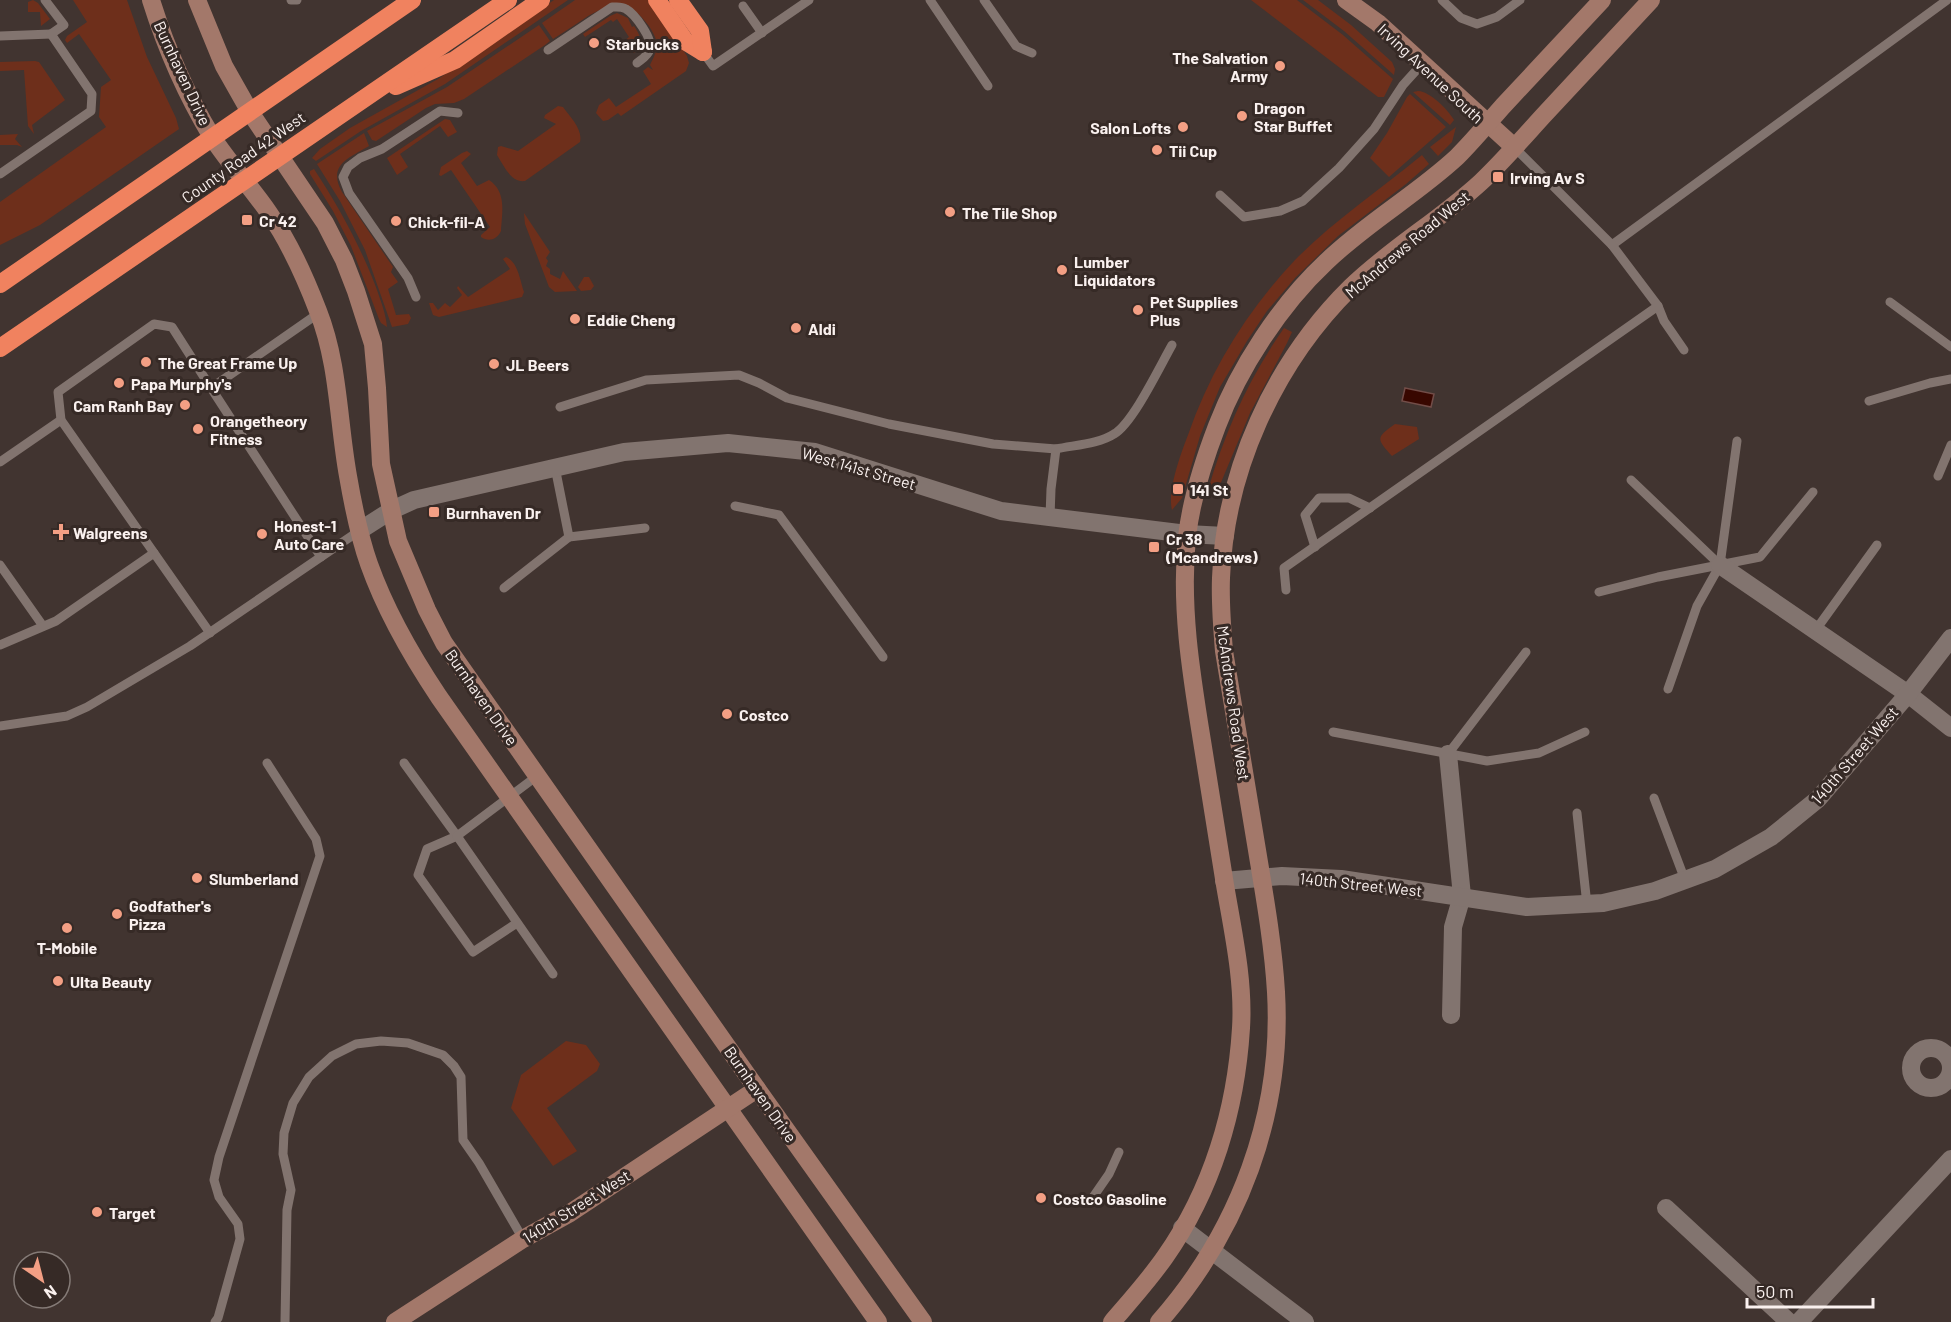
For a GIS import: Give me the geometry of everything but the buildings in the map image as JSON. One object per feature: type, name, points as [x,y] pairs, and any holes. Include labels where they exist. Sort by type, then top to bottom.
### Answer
[{"type":"highway","name":"County Road 42 West","points":[[0,284],[412,0]]},
{"type":"highway","name":"County Road 42 West","points":[[0,348],[508,0]]},
{"type":"highway","points":[[351,106],[455,60],[541,0]]},
{"type":"highway","points":[[657,0],[685,42],[703,52]]},
{"type":"highway","points":[[678,0],[700,32],[703,52]]},
{"type":"street","name":"Burnhaven Drive","points":[[151,0],[169,53],[213,138],[270,214],[290,247],[319,313],[331,354],[339,396],[348,475],[359,531],[369,564],[398,630],[416,664],[878,1322]]},
{"type":"street","name":"Burnhaven Drive","points":[[197,0],[224,66],[250,112],[325,223],[344,260],[373,344],[381,464],[398,541],[427,610],[444,643],[923,1322]]},
{"type":"street","name":"Irving Avenue South","points":[[1346,0],[1378,23],[1515,147]]},
{"type":"street","points":[[1112,1322],[1168,1253],[1200,1198],[1224,1135],[1238,1062],[1242,1025],[1237,956],[1184,609],[1187,534],[1201,473],[1218,423],[1246,365],[1302,287],[1326,262],[1457,157],[1602,0]]},
{"type":"street","name":"McAndrews Road West","points":[[1159,1322],[1196,1276],[1230,1220],[1258,1149],[1266,1116],[1273,1068],[1276,1028],[1274,959],[1224,651],[1221,615],[1221,577],[1225,536],[1236,483],[1251,438],[1277,383],[1304,343],[1351,287],[1482,181],[1651,0]]},
{"type":"street","name":"West 141st Street","points":[[359,531],[392,510],[414,500],[624,452],[728,443],[815,452],[1001,511],[1187,534],[1225,536]]},
{"type":"street","name":"140th Street West","points":[[1720,565],[1908,694]]},
{"type":"street","name":"140th Street West","points":[[1224,881],[1282,876],[1341,879],[1527,907],[1587,905],[1655,891],[1715,869],[1771,837],[1818,800],[1908,694],[1951,638]]},
{"type":"street","points":[[1908,694],[1951,728]]},
{"type":"street","points":[[1448,754],[1462,896],[1453,927],[1451,1015]]},
{"type":"street","name":"140th Street West","points":[[395,1322],[523,1239],[570,1213],[757,1089]]},
{"type":"street","points":[[1798,1322],[1951,1159]]},
{"type":"street","points":[[1666,1208],[1789,1322]]},
{"type":"street","points":[[1182,1228],[1305,1322]]},
{"type":"lane","points":[[0,36],[51,34],[64,25],[45,0]]},
{"type":"lane","points":[[291,0],[297,0]]},
{"type":"lane","points":[[703,52],[713,66],[809,0]]},
{"type":"lane","points":[[930,0],[988,86]]},
{"type":"lane","points":[[984,0],[1016,46],[1032,53]]},
{"type":"lane","points":[[1442,0],[1461,18],[1477,24],[1497,17],[1520,0]]},
{"type":"lane","points":[[1612,245],[1947,0]]},
{"type":"lane","points":[[743,6],[762,33]]},
{"type":"lane","points":[[548,50],[612,7],[623,7],[632,13],[650,40],[651,48],[647,55],[637,63]]},
{"type":"lane","points":[[2,169],[91,111],[92,94],[51,34]]},
{"type":"lane","points":[[1220,195],[1244,217],[1280,211],[1303,201],[1339,168],[1374,129],[1403,85],[1422,64]]},
{"type":"lane","points":[[416,297],[408,278],[350,193],[343,177],[348,166],[382,149],[440,111],[458,113]]},
{"type":"lane","points":[[1515,147],[1612,245],[1658,306],[1664,321],[1684,350]]},
{"type":"lane","points":[[1890,302],[1951,347]]},
{"type":"lane","points":[[1287,590],[1284,568],[1658,306]]},
{"type":"lane","points":[[211,388],[319,313]]},
{"type":"lane","points":[[210,633],[61,420],[58,392],[154,324],[172,327],[321,557]]},
{"type":"lane","points":[[560,406],[646,380],[738,375],[787,398],[889,424],[993,444],[1056,448],[1092,442],[1114,435],[1127,423],[1172,345]]},
{"type":"lane","points":[[1869,401],[1951,379]]},
{"type":"lane","points":[[0,462],[61,420]]},
{"type":"lane","points":[[1668,689],[1697,606],[1720,565],[1737,441]]},
{"type":"lane","points":[[1938,476],[1951,445]]},
{"type":"lane","points":[[1050,517],[1056,448]]},
{"type":"lane","points":[[555,467],[569,537]]},
{"type":"lane","points":[[1631,480],[1720,565]]},
{"type":"lane","points":[[1599,592],[1658,577],[1760,557],[1813,492]]},
{"type":"lane","points":[[1315,547],[1305,515],[1319,498],[1349,498],[1370,508]]},
{"type":"lane","points":[[735,506],[779,514],[883,657]]},
{"type":"lane","points":[[504,588],[569,537],[645,528]]},
{"type":"lane","points":[[0,726],[68,716],[87,707],[210,633],[359,531]]},
{"type":"lane","points":[[1815,631],[1877,545]]},
{"type":"lane","points":[[0,645],[56,621],[153,553]]},
{"type":"lane","points":[[0,565],[43,626]]},
{"type":"lane","points":[[1448,754],[1526,652]]},
{"type":"lane","points":[[1334,732],[1487,762],[1539,753],[1585,732]]},
{"type":"lane","points":[[215,1322],[240,1239],[238,1224],[219,1197],[214,1180],[219,1157],[320,856],[316,839],[267,763]]},
{"type":"lane","points":[[404,763],[458,836],[553,974]]},
{"type":"lane","points":[[517,923],[473,952],[418,875],[427,849],[458,836],[537,776]]},
{"type":"lane","points":[[1654,798],[1685,880]]},
{"type":"lane","points":[[1577,813],[1587,905]]},
{"type":"lane","points":[[285,1322],[287,1210],[291,1190],[283,1154],[284,1133],[293,1103],[309,1077],[332,1056],[357,1044],[381,1041],[408,1043],[443,1055],[454,1066],[460,1077],[463,1140],[523,1239]]},
{"type":"lane","points":[[1091,1200],[1109,1174],[1119,1152]]},
{"type":"shaded area","points":[[33,0],[50,19],[41,26],[40,12],[28,12],[28,2]]},
{"type":"shaded area","points":[[73,0],[127,0],[147,57],[179,129],[40,225],[0,245],[0,202],[106,127],[99,117],[101,87],[111,80],[79,34],[67,43],[65,40],[67,36],[87,22]]},
{"type":"shaded area","points":[[554,0],[568,0],[445,84],[361,131],[316,161],[312,158],[320,149],[350,128],[438,79]]},
{"type":"shaded area","points":[[575,0],[650,0],[687,56],[689,63],[686,71],[621,116],[618,113],[603,121],[596,113],[599,105],[609,98],[616,107],[651,84],[643,71],[648,67],[653,70],[650,65],[657,49],[657,42],[642,17],[629,7],[622,5],[598,11],[553,39],[542,23]]},
{"type":"shaded area","points":[[1251,0],[1297,0],[1343,35],[1393,79],[1384,97],[1378,97]]},
{"type":"shaded area","points":[[1303,0],[1318,0],[1351,25],[1392,62],[1395,69],[1394,75],[1344,31]]},
{"type":"shaded area","points":[[617,13],[628,18],[638,33],[640,44],[634,53],[630,53],[623,42],[629,37],[617,19],[613,22],[611,20],[585,37],[583,34]]},
{"type":"shaded area","points":[[539,25],[550,41],[545,45],[464,99],[454,103],[435,104],[426,108],[376,141],[372,140],[367,131],[447,87]]},
{"type":"shaded area","points":[[0,62],[39,62],[65,100],[32,125],[34,134],[28,126],[24,70],[0,71]]},
{"type":"shaded area","points":[[1413,92],[1428,94],[1443,106],[1454,120],[1450,125]]},
{"type":"shaded area","points":[[1410,94],[1446,127],[1389,177],[1370,158]]},
{"type":"shaded area","points":[[558,106],[563,107],[575,123],[580,132],[580,142],[525,181],[512,177],[497,155],[498,147],[518,151],[556,124],[544,118]]},
{"type":"shaded area","points":[[445,119],[450,120],[457,132],[448,137],[440,126],[400,154],[408,167],[397,175],[387,158]]},
{"type":"shaded area","points":[[1456,127],[1452,142],[1438,156],[1430,147]]},
{"type":"shaded area","points":[[364,133],[369,146],[342,163],[337,175],[338,183],[393,267],[391,272],[398,282],[388,289],[396,315],[409,314],[411,318],[408,324],[392,327],[365,250],[340,201],[317,164]]},
{"type":"shaded area","points":[[18,134],[15,139],[22,147],[0,145],[0,135]]},
{"type":"shaded area","points":[[467,151],[471,154],[461,163],[477,186],[489,180],[499,190],[501,197],[501,231],[492,239],[481,237],[490,227],[451,170],[439,175],[441,167]]},
{"type":"shaded area","points":[[1422,155],[1429,164],[1338,236],[1295,278],[1267,311],[1220,387],[1200,436],[1182,498],[1172,510],[1171,493],[1176,472],[1197,411],[1219,364],[1246,320],[1295,260],[1341,219]]},
{"type":"shaded area","points":[[314,169],[341,213],[364,258],[382,304],[387,327],[379,319],[351,246],[310,174],[310,171]]},
{"type":"shaded area","points":[[524,213],[550,252],[546,258],[548,261],[546,266],[550,269],[550,274],[560,279],[563,271],[577,291],[555,292],[549,287],[525,224]]},
{"type":"shaded area","points":[[506,257],[510,259],[518,272],[524,292],[522,297],[439,317],[433,315],[429,303],[433,303],[438,310],[445,303],[450,307],[462,295],[458,286],[468,297],[510,269],[503,259]]},
{"type":"shaded area","points":[[584,277],[589,277],[594,286],[591,290],[581,291],[578,287]]},
{"type":"shaded area","points":[[1284,328],[1292,332],[1287,343],[1250,413],[1217,492],[1208,490],[1239,406]]},
{"type":"shaded area","points":[[1405,388],[1434,394],[1431,407],[1402,401]]},
{"type":"shaded area","points":[[1395,424],[1417,427],[1419,439],[1392,456],[1380,439]]},
{"type":"shaded area","points":[[566,1041],[586,1045],[600,1064],[597,1071],[547,1108],[577,1151],[553,1166],[511,1108],[521,1075]]},
{"type":"place","name":"Starbucks","points":[[594,43]]},
{"type":"place","name":"The Salvation Army","points":[[1280,66]]},
{"type":"place","name":"Dragon Star Buffet","points":[[1242,116]]},
{"type":"place","name":"Salon Lofts","points":[[1183,127]]},
{"type":"place","name":"Tii Cup","points":[[1157,150]]},
{"type":"place","name":"Irving Av S","points":[[1498,177]]},
{"type":"place","name":"The Tile Shop","points":[[950,212]]},
{"type":"place","name":"Cr 42","points":[[247,220]]},
{"type":"place","name":"Chick-fil-A","points":[[396,221]]},
{"type":"place","name":"Lumber Liquidators","points":[[1062,270]]},
{"type":"place","name":"Pet Supplies Plus","points":[[1138,310]]},
{"type":"place","name":"Eddie Cheng","points":[[575,319]]},
{"type":"place","name":"Aldi","points":[[796,328]]},
{"type":"place","name":"The Great Frame Up","points":[[146,362]]},
{"type":"place","name":"JL Beers","points":[[494,364]]},
{"type":"place","name":"Papa Murphy's","points":[[119,383]]},
{"type":"place","name":"Cam Ranh Bay","points":[[185,405]]},
{"type":"place","name":"Orangetheory Fitness","points":[[198,429]]},
{"type":"place","name":"141 St","points":[[1178,489]]},
{"type":"place","name":"Burnhaven Dr","points":[[434,512]]},
{"type":"place","name":"Walgreens","points":[[61,532]]},
{"type":"place","name":"Honest-1 Auto Care","points":[[262,534]]},
{"type":"place","name":"Cr 38 (Mcandrews)","points":[[1154,547]]},
{"type":"place","name":"Costco","points":[[727,714]]},
{"type":"place","name":"Slumberland","points":[[197,878]]},
{"type":"place","name":"Godfather's Pizza","points":[[117,914]]},
{"type":"place","name":"T-Mobile","points":[[67,928]]},
{"type":"place","name":"Ulta Beauty","points":[[58,981]]},
{"type":"place","name":"Costco Gasoline","points":[[1041,1198]]},
{"type":"place","name":"Target","points":[[97,1212]]}]
